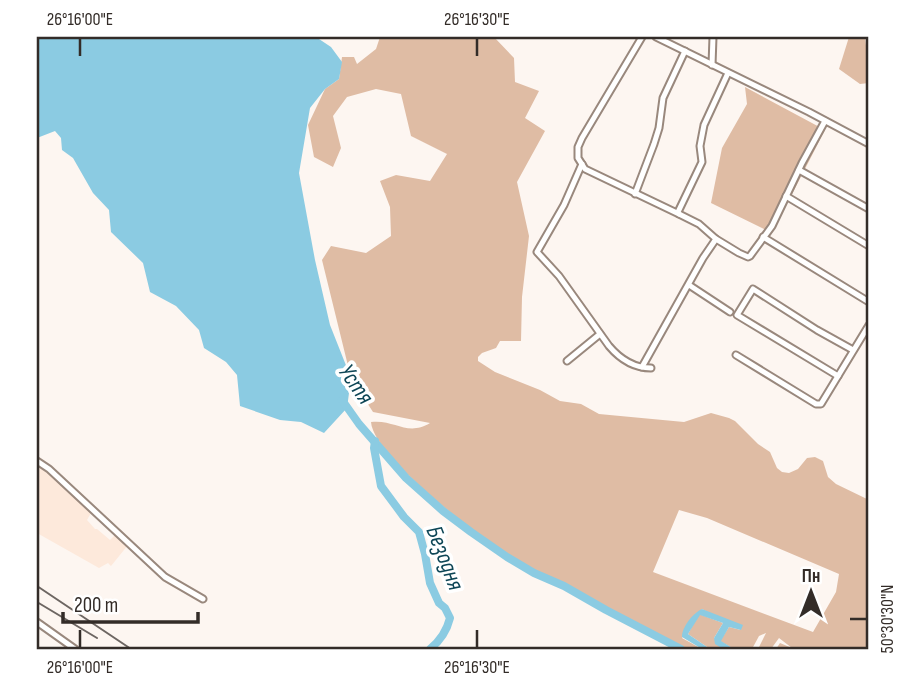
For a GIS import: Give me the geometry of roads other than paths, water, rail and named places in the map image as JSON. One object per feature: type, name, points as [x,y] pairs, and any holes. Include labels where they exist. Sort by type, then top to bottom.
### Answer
[{"type":"street","points":[[642,37],[582,138],[578,147],[578,158],[585,169],[699,224],[716,239],[739,253],[748,257],[772,226],[825,121]]},
{"type":"street","points":[[656,37],[869,144]]},
{"type":"street","points":[[712,65],[713,37]]},
{"type":"street","points":[[635,194],[659,128],[663,98],[685,51]]},
{"type":"street","points":[[679,214],[678,208],[702,162],[700,146],[704,125],[728,73]]},
{"type":"street","points":[[582,164],[564,205],[537,253],[559,276],[617,355],[632,364],[651,368]]},
{"type":"street","points":[[799,170],[869,209]]},
{"type":"street","points":[[786,196],[869,246]]},
{"type":"street","points":[[763,237],[869,302]]},
{"type":"street","points":[[642,367],[716,239]]},
{"type":"street","points":[[689,285],[838,376]]},
{"type":"street","points":[[733,314],[754,289],[853,350]]},
{"type":"street","points":[[736,355],[818,405],[869,325]]},
{"type":"street","points":[[567,361],[600,334]]},
{"type":"street","points":[[37,461],[48,468],[165,577],[204,599]]},
{"type":"street","points":[[37,622],[75,649]]},
{"type":"water","points":[[37,37],[316,37],[331,47],[342,62],[339,79],[325,89],[310,108],[299,173],[330,325],[351,378],[347,408],[324,433],[301,422],[280,420],[240,406],[237,375],[226,362],[204,348],[199,330],[176,306],[150,292],[143,263],[111,232],[109,210],[93,193],[73,158],[62,150],[61,138],[55,131],[37,138]]},
{"type":"water","points":[[702,609],[743,625],[741,630],[729,627],[721,641],[734,649],[723,649],[715,644],[714,638],[723,623],[700,615],[688,634],[710,649],[702,649],[682,637],[689,621]]},
{"type":"waterway","name":"Устя","points":[[342,400],[406,478],[471,532],[534,573],[564,586],[681,649]]},
{"type":"waterway","name":"Безодня","points":[[375,441],[381,486],[419,532],[430,583],[439,603],[450,618],[443,635],[430,649]]},
{"type":"railway","points":[[37,586],[131,649]]},
{"type":"railway","points":[[37,602],[97,638]]}]
